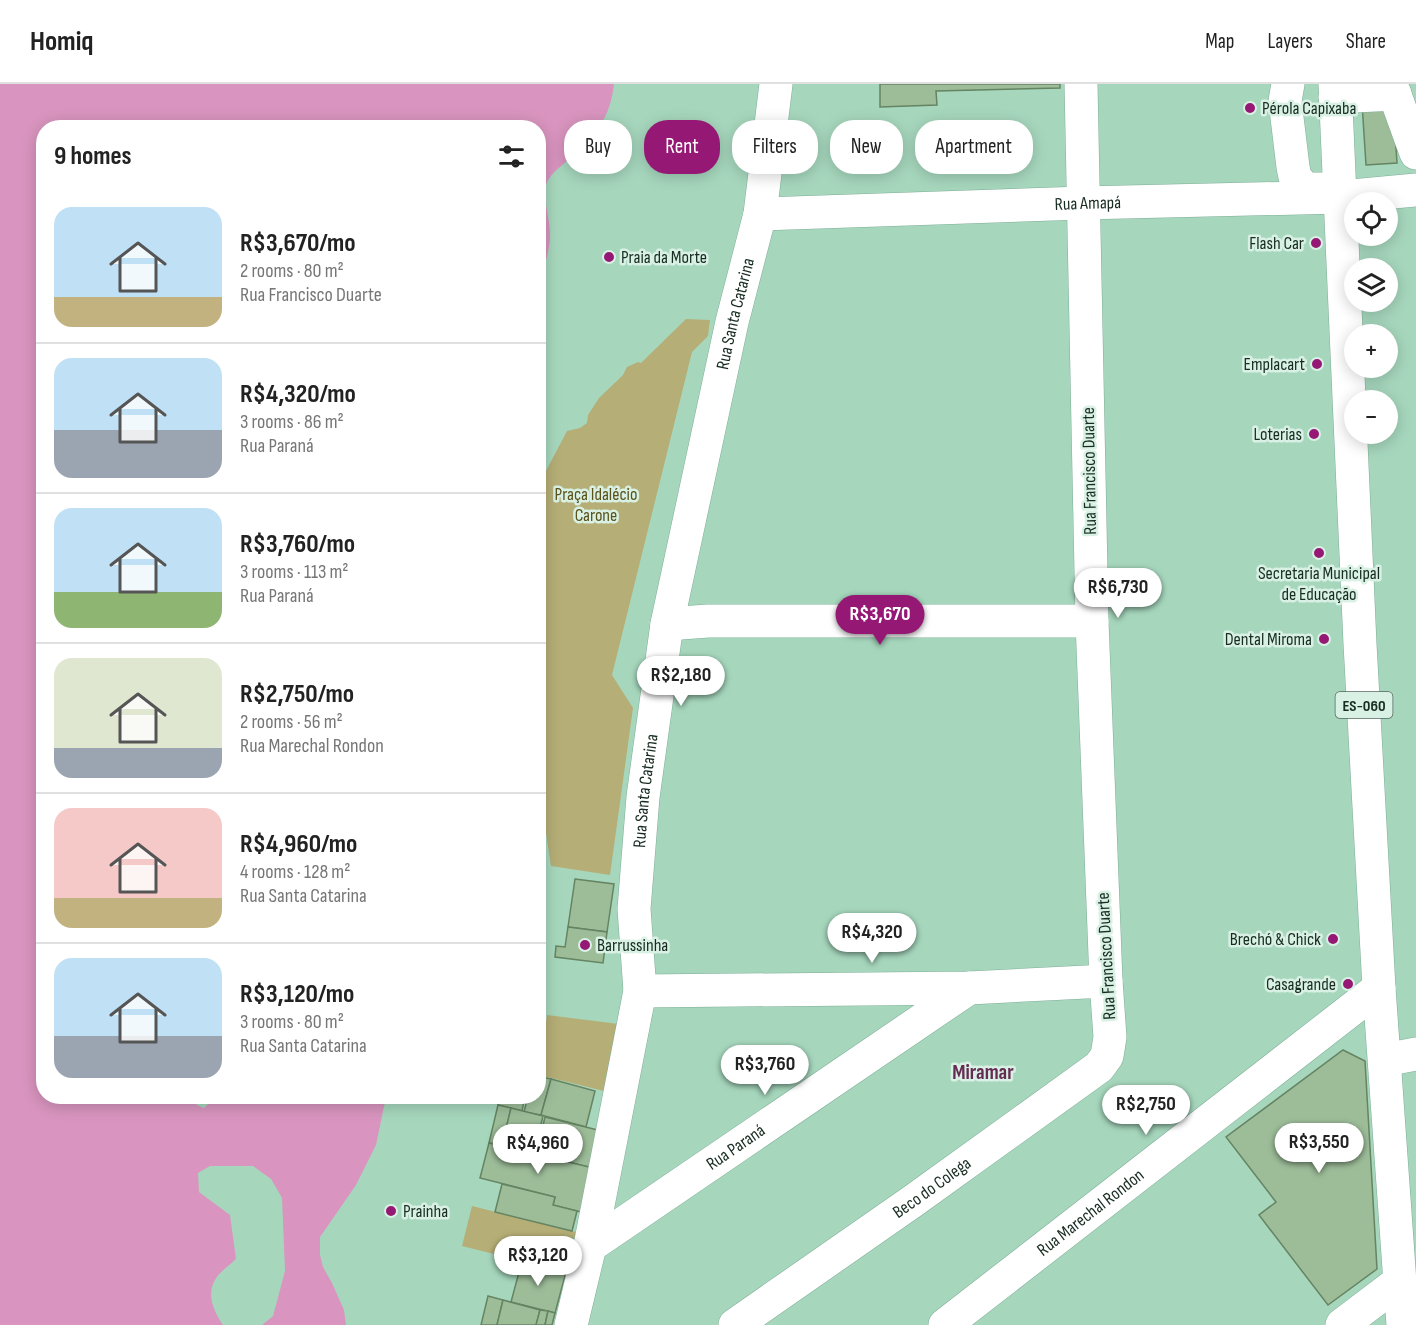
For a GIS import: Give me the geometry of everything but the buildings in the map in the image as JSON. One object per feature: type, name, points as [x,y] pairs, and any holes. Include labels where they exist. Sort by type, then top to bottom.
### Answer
[{"type":"street","name":"Rua Santa Catarina","points":[[571,1325],[590,1245],[640,991],[634,909],[643,796],[667,624],[732,322],[760,214],[776,84]]},
{"type":"street","name":"Rua Francisco Duarte","points":[[1081,84],[1092,621],[1110,1037]]},
{"type":"street","points":[[1288,84],[1286,101],[1295,177],[1305,189],[1341,193]]},
{"type":"street","points":[[1335,91],[1393,89],[1416,153]]},
{"type":"street","name":"ES-060","points":[[1335,91],[1360,644],[1379,988],[1401,1057],[1400,1281],[1407,1321]]},
{"type":"street","name":"Rua Amapá","points":[[760,214],[1416,190]]},
{"type":"street","points":[[667,624],[719,621],[1092,621]]},
{"type":"street","points":[[640,991],[969,988],[1106,981]]},
{"type":"street","name":"Rua Paraná","points":[[590,1245],[969,988]]},
{"type":"street","name":"Rua Marechal Rondon","points":[[945,1325],[1379,988]]},
{"type":"street","name":"Beco do Colega","points":[[743,1319],[913,1201],[1099,1067],[1107,1056],[1110,1037]]},
{"type":"street","points":[[1341,1325],[1400,1281]]},
{"type":"green space","name":"Praça Idalécio Carone","points":[[686,319],[710,320],[708,336],[692,352],[612,675],[633,708],[610,875],[551,866],[546,833],[546,471],[567,431],[580,428],[587,423],[588,415],[599,398],[623,375],[627,367],[641,363]]},
{"type":"green space","points":[[547,1015],[619,1024],[612,1093],[546,1077]]},
{"type":"green space","points":[[472,1206],[576,1232],[566,1272],[462,1246]]},
{"type":"shaded area","points":[[0,84],[614,84],[609,108],[603,120],[564,120],[564,164],[552,175],[546,185],[546,120],[36,120],[36,1104],[196,1104],[204,1108],[208,1104],[385,1104],[376,1145],[356,1185],[320,1237],[323,1267],[344,1310],[346,1325],[262,1325],[273,1316],[285,1271],[282,1198],[271,1179],[253,1166],[210,1166],[198,1173],[199,1192],[230,1215],[236,1259],[217,1277],[211,1292],[214,1309],[223,1325],[0,1325]]},
{"type":"shaded area","points":[[546,204],[549,226],[550,237],[546,259]]},
{"type":"place","name":"Pérola Capixaba","points":[[1250,108]]},
{"type":"place","name":"Flash Car","points":[[1316,243]]},
{"type":"place","name":"Praia da Morte","points":[[609,257]]},
{"type":"place","name":"Emplacart","points":[[1317,364]]},
{"type":"place","name":"Loterias","points":[[1314,434]]},
{"type":"place","name":"Secretaria Municipal de Educação","points":[[1319,553]]},
{"type":"place","name":"Dental Miroma","points":[[1324,639]]},
{"type":"place","name":"Brechó & Chick","points":[[1333,939]]},
{"type":"place","name":"Barrussinha","points":[[585,945]]},
{"type":"place","name":"Casagrande","points":[[1348,984]]},
{"type":"place","name":"Prainha","points":[[391,1211]]},
{"type":"district","name":"Miramar","points":[[983,1072]]}]
